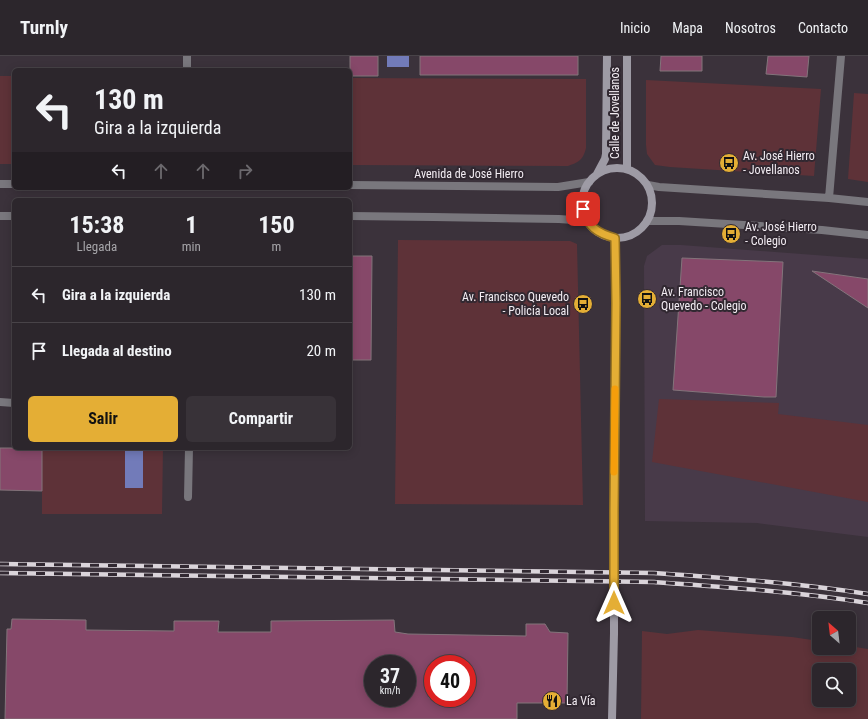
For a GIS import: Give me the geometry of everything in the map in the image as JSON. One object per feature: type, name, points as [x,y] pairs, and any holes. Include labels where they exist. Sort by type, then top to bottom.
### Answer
[{"type":"street","points":[[187,56],[187,68]]},
{"type":"street","name":"Calle de Jovellanos","points":[[596,175],[605,159],[606,154],[607,56]]},
{"type":"street","name":"Calle de Jovellanos","points":[[627,56],[627,169]]},
{"type":"street","points":[[829,198],[841,56]]},
{"type":"street","points":[[606,169],[627,169],[636,173],[648,185],[652,196],[650,216],[638,231],[631,235],[615,238],[603,235],[593,228],[587,221],[582,200],[584,191],[588,182],[606,169]]},
{"type":"street","name":"Avenida de José Hierro","points":[[352,185],[558,187],[588,182]]},
{"type":"street","points":[[0,184],[12,184]]},
{"type":"street","points":[[648,185],[868,202]]},
{"type":"street","points":[[0,216],[12,216]]},
{"type":"street","points":[[352,216],[559,219],[587,221]]},
{"type":"street","points":[[647,221],[695,222],[822,230],[868,235]]},
{"type":"street","points":[[612,719],[614,633],[615,238]]},
{"type":"street","points":[[0,402],[12,403]]},
{"type":"street","points":[[188,497],[189,450]]},
{"type":"shaded area","points":[[0,76],[12,76],[12,164],[0,164]]},
{"type":"shaded area","points":[[352,78],[586,79],[586,148],[580,160],[568,166],[352,165]]},
{"type":"shaded area","points":[[646,80],[821,89],[814,176],[655,165],[647,154],[646,145]]},
{"type":"shaded area","points":[[854,93],[868,94],[868,182],[848,179]]},
{"type":"shaded area","points":[[398,240],[570,241],[577,244],[583,505],[395,504]]},
{"type":"shaded area","points":[[662,245],[681,245],[868,259],[868,537],[757,523],[645,521],[644,266],[647,256]]},
{"type":"shaded area","points":[[659,399],[779,403],[778,414],[868,425],[868,502],[652,462]]},
{"type":"shaded area","points":[[42,450],[163,450],[162,514],[42,514]]},
{"type":"shaded area","points":[[698,630],[792,637],[812,640],[812,655],[856,655],[856,647],[868,649],[868,719],[641,719],[642,631],[667,634]]},
{"type":"water","points":[[387,56],[409,56],[409,67],[387,67]]},
{"type":"water","points":[[125,450],[143,450],[143,488],[125,488]]},
{"type":"building","points":[[350,56],[378,56],[378,76],[352,76],[352,68],[350,68]]},
{"type":"building","points":[[420,56],[578,56],[578,75],[420,75]]},
{"type":"building","points":[[661,56],[702,56],[702,71],[660,71]]},
{"type":"building","points":[[768,56],[809,56],[807,77],[766,74]]},
{"type":"building","points":[[352,256],[372,256],[371,360],[352,360]]},
{"type":"building","points":[[682,258],[783,262],[776,397],[673,390]]},
{"type":"building","points":[[812,271],[868,279],[868,308]]},
{"type":"building","points":[[0,448],[12,448],[12,450],[42,450],[42,491],[0,490]]},
{"type":"building","points":[[12,619],[86,620],[86,630],[174,631],[174,621],[219,621],[218,632],[271,632],[271,621],[394,620],[395,632],[408,634],[526,636],[526,624],[545,624],[550,632],[568,633],[567,703],[517,703],[517,719],[5,719],[7,629],[11,629]]},
{"type":"railway","points":[[0,564],[654,573],[788,584],[868,594]]},
{"type":"railway","points":[[0,573],[654,582],[788,593],[868,603]]},
{"type":"slow traffic","points":[[614,472],[615,389]]},
{"type":"place","name":"Av. José Hierro - Jovellanos","points":[[729,163]]},
{"type":"place","name":"Av. José Hierro - Colegio","points":[[731,234]]},
{"type":"place","name":"Av. Francisco Quevedo - Colegio","points":[[647,299]]},
{"type":"place","name":"Av. Francisco Quevedo - Policía Local","points":[[583,304]]},
{"type":"place","name":"La Vía","points":[[552,701]]},
{"type":"route","points":[[583,209],[587,221],[593,228],[603,235],[615,238],[614,603]]}]
